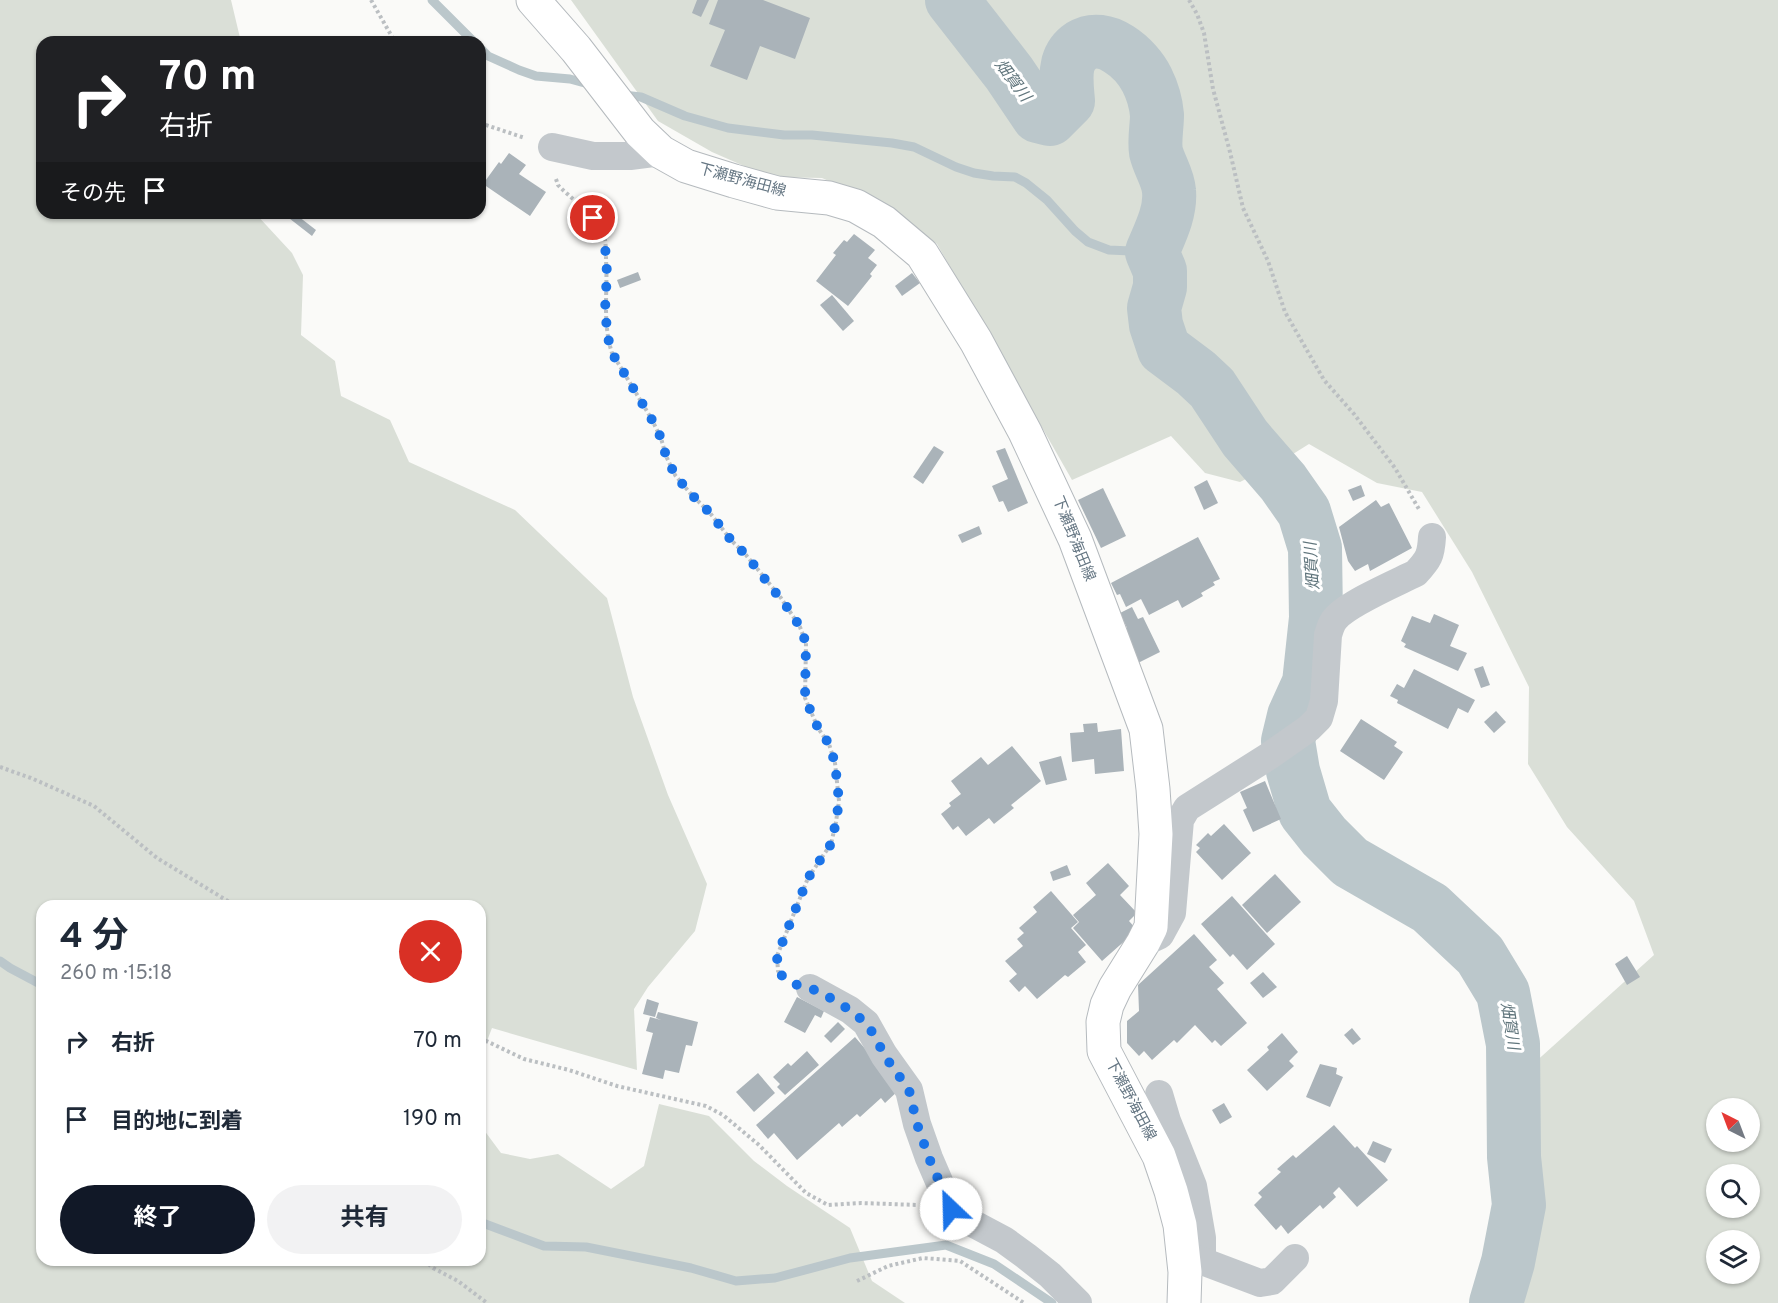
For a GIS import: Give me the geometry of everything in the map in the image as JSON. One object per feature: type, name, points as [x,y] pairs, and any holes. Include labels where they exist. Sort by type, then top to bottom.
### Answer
[{"type":"main road","name":"下瀬野海田線","points":[[533,0],[576,49],[640,132],[661,152],[686,166],[777,193],[829,198],[856,206],[884,222],[922,254],[964,322],[1025,432],[1070,529],[1146,729],[1156,834],[1151,927],[1107,1005],[1103,1022],[1104,1051],[1159,1156],[1192,1257],[1185,1272],[1184,1303]]},
{"type":"street","points":[[552,147],[593,156],[630,156],[661,152]]},
{"type":"street","points":[[1143,943],[1160,936],[1172,913],[1180,820],[1187,808],[1269,756],[1309,728],[1319,718],[1324,701],[1328,635],[1331,626],[1337,617],[1349,608],[1416,573],[1431,553],[1432,537]]},
{"type":"street","points":[[810,988],[850,1010],[866,1023],[876,1038],[884,1055],[909,1090],[920,1132],[951,1209],[1004,1240],[1026,1256],[1050,1275],[1078,1303]]},
{"type":"street","points":[[1159,1094],[1167,1121],[1193,1186],[1202,1238],[1192,1257],[1260,1283],[1272,1281],[1295,1258]]},
{"type":"path","points":[[371,0],[391,36]]},
{"type":"path","points":[[1189,0],[1204,33],[1213,89],[1243,208],[1269,261],[1285,312],[1324,381],[1354,414],[1395,468],[1417,503],[1432,537]]},
{"type":"path","points":[[486,125],[552,147],[553,168],[558,185],[593,218],[603,234],[607,273],[606,320],[612,353],[656,428],[675,475],[762,574],[800,627],[806,643],[805,698],[818,728],[829,744],[835,763],[839,801],[831,844],[808,878],[777,956],[778,971],[784,978],[790,983],[810,988]]},
{"type":"path","points":[[0,767],[94,806],[157,858],[226,900]]},
{"type":"path","points":[[486,1041],[524,1059],[617,1086],[706,1106],[723,1115],[759,1145],[806,1193],[828,1205],[905,1204],[951,1209]]},
{"type":"path","points":[[857,1281],[888,1266],[923,1258],[960,1261],[1024,1303]]},
{"type":"path","points":[[431,1266],[458,1281],[487,1303]]},
{"type":"shaded area","points":[[0,0],[231,0],[240,36],[36,36],[36,219],[261,219],[292,253],[303,275],[301,335],[335,361],[341,396],[390,420],[409,462],[515,510],[607,598],[633,697],[668,795],[707,884],[695,931],[648,987],[634,1009],[637,1070],[492,1028],[486,1044],[486,900],[36,900],[36,1266],[486,1266],[486,1133],[501,1153],[530,1159],[558,1154],[611,1189],[644,1166],[659,1104],[709,1116],[754,1161],[850,1228],[872,1281],[905,1303],[0,1303]]},
{"type":"shaded area","points":[[571,0],[1778,0],[1778,1303],[1521,1303],[1533,1262],[1535,1154],[1532,1065],[1654,955],[1634,901],[1567,827],[1528,764],[1529,687],[1472,572],[1422,492],[1377,483],[1309,444],[1240,482],[1205,473],[1171,436],[1072,480],[937,244],[888,208],[822,178],[769,177],[712,152],[658,121]]},
{"type":"building","points":[[697,0],[709,0],[701,17],[692,13]]},
{"type":"building","points":[[718,0],[763,0],[810,18],[795,59],[760,46],[747,80],[710,66],[725,30],[709,24]]},
{"type":"building","points":[[509,153],[526,165],[519,174],[546,192],[530,216],[486,186],[486,180],[499,162],[501,164]]},
{"type":"building","points":[[290,219],[302,219],[316,230],[312,236]]},
{"type":"building","points":[[854,234],[875,250],[868,258],[877,265],[870,274],[872,276],[848,306],[816,281],[836,255],[833,253],[844,240],[847,242]]},
{"type":"building","points":[[638,272],[641,280],[620,288],[617,280]]},
{"type":"building","points":[[912,273],[920,283],[902,296],[895,286]]},
{"type":"building","points":[[832,295],[854,321],[843,331],[820,305]]},
{"type":"building","points":[[934,446],[944,452],[923,484],[913,477]]},
{"type":"building","points":[[1005,448],[1028,503],[1008,512],[1003,501],[999,502],[992,486],[1008,479],[996,451]]},
{"type":"building","points":[[1207,480],[1218,503],[1204,510],[1194,487]]},
{"type":"building","points":[[1361,485],[1365,496],[1353,501],[1348,490]]},
{"type":"building","points":[[1103,488],[1126,536],[1101,548],[1078,500]]},
{"type":"building","points":[[1376,500],[1381,507],[1389,503],[1412,548],[1370,571],[1368,564],[1355,571],[1348,561],[1339,527]]},
{"type":"building","points":[[979,526],[982,534],[962,543],[958,535]]},
{"type":"building","points":[[1198,537],[1220,579],[1213,582],[1215,585],[1201,593],[1203,596],[1182,608],[1178,600],[1149,615],[1141,599],[1126,607],[1120,594],[1117,595],[1111,583]]},
{"type":"building","points":[[1132,607],[1138,619],[1143,617],[1160,652],[1138,663],[1122,631],[1127,628],[1120,613]]},
{"type":"building","points":[[1434,614],[1459,625],[1450,646],[1467,653],[1458,671],[1404,647],[1406,644],[1401,641],[1412,616],[1430,623]]},
{"type":"building","points":[[1483,666],[1490,685],[1481,688],[1474,669]]},
{"type":"building","points":[[1414,669],[1475,700],[1468,713],[1458,708],[1448,729],[1397,703],[1398,700],[1390,696],[1397,684],[1404,688]]},
{"type":"building","points":[[1496,711],[1506,722],[1494,733],[1484,722]]},
{"type":"building","points":[[1361,719],[1397,742],[1394,746],[1403,752],[1384,780],[1340,751]]},
{"type":"building","points":[[1097,723],[1098,732],[1121,729],[1124,771],[1095,774],[1094,759],[1072,762],[1070,733],[1084,732],[1083,724]]},
{"type":"building","points":[[1012,746],[1041,781],[1011,805],[1014,808],[994,824],[989,818],[966,836],[958,826],[953,830],[941,814],[951,806],[949,803],[961,794],[951,781],[981,757],[988,765]]},
{"type":"building","points":[[1061,756],[1067,780],[1046,785],[1039,762]]},
{"type":"building","points":[[1265,781],[1281,819],[1253,832],[1243,810],[1247,808],[1240,792]]},
{"type":"building","points":[[1224,824],[1251,853],[1222,880],[1196,852],[1200,848],[1196,845],[1208,833],[1211,836]]},
{"type":"building","points":[[1108,863],[1129,886],[1120,895],[1137,913],[1129,921],[1137,930],[1102,961],[1073,928],[1079,922],[1073,915],[1096,895],[1086,883]]},
{"type":"building","points":[[1067,865],[1071,875],[1053,881],[1050,872]]},
{"type":"building","points":[[1275,874],[1301,902],[1267,933],[1242,905]]},
{"type":"building","points":[[1051,891],[1078,922],[1071,928],[1086,945],[1078,952],[1086,962],[1068,977],[1065,975],[1037,999],[1025,986],[1019,992],[1009,981],[1017,974],[1005,961],[1023,946],[1017,939],[1024,933],[1019,928],[1037,912],[1033,907]]},
{"type":"building","points":[[1232,896],[1275,944],[1247,970],[1233,954],[1230,957],[1201,924]]},
{"type":"building","points":[[1194,934],[1217,960],[1209,967],[1224,983],[1217,989],[1247,1023],[1221,1046],[1215,1040],[1212,1043],[1195,1025],[1177,1043],[1174,1040],[1152,1060],[1144,1051],[1139,1056],[1127,1043],[1127,1021],[1139,1011],[1138,985]]},
{"type":"building","points":[[1627,956],[1640,977],[1627,985],[1615,964]]},
{"type":"building","points":[[1263,972],[1277,987],[1263,998],[1250,983]]},
{"type":"building","points":[[797,997],[824,1011],[821,1018],[815,1015],[805,1033],[784,1022]]},
{"type":"building","points":[[647,999],[659,1003],[655,1017],[643,1014]]},
{"type":"building","points":[[658,1012],[698,1022],[692,1046],[686,1045],[679,1073],[665,1070],[663,1079],[642,1074],[653,1033],[646,1031],[650,1017],[661,1020],[656,1018]]},
{"type":"building","points":[[838,1022],[845,1029],[831,1043],[824,1036]]},
{"type":"building","points":[[1352,1028],[1361,1039],[1353,1045],[1344,1035]]},
{"type":"building","points":[[1282,1033],[1298,1052],[1289,1061],[1294,1066],[1267,1091],[1247,1070],[1269,1050],[1267,1047]]},
{"type":"building","points":[[855,1037],[900,1089],[885,1103],[881,1098],[860,1117],[857,1114],[842,1127],[839,1123],[797,1160],[774,1133],[768,1139],[756,1125]]},
{"type":"building","points":[[807,1051],[819,1065],[785,1095],[777,1087],[780,1084],[773,1077],[788,1063],[791,1066]]},
{"type":"building","points":[[1320,1064],[1337,1068],[1336,1074],[1343,1077],[1330,1107],[1306,1097]]},
{"type":"building","points":[[758,1073],[775,1093],[754,1112],[736,1092]]},
{"type":"building","points":[[1224,1103],[1232,1117],[1220,1124],[1212,1110]]},
{"type":"building","points":[[1334,1125],[1388,1180],[1357,1207],[1339,1187],[1333,1193],[1336,1197],[1323,1209],[1320,1205],[1288,1234],[1281,1225],[1276,1230],[1254,1205],[1262,1197],[1258,1193],[1281,1172],[1277,1169],[1293,1155],[1296,1158]]},
{"type":"building","points":[[1373,1141],[1392,1149],[1385,1163],[1367,1154]]},
{"type":"waterway","points":[[432,0],[468,36]]},
{"type":"waterway","name":"畑賀川","points":[[952,0],[1009,73],[1038,116],[1050,119],[1068,101],[1066,78],[1069,61],[1081,46],[1090,42],[1110,44],[1119,49],[1135,63],[1149,84],[1157,115],[1156,152],[1169,191],[1167,215],[1152,252],[1160,271],[1160,287],[1154,308],[1156,325],[1164,349],[1212,388],[1245,438],[1283,482],[1304,512],[1315,548],[1316,618],[1309,683],[1294,716],[1288,741],[1293,771],[1305,812],[1324,836],[1350,862],[1430,908],[1480,955],[1503,993],[1513,1044],[1514,1157],[1519,1205],[1508,1262],[1496,1303]]},
{"type":"waterway","points":[[486,54],[536,76],[570,79],[592,85]]},
{"type":"waterway","points":[[623,95],[641,97],[685,116],[728,128],[914,147],[974,173],[1015,177],[1026,183],[1047,200],[1088,242],[1109,250],[1152,252]]},
{"type":"waterway","points":[[0,961],[36,982]]},
{"type":"waterway","points":[[486,1224],[544,1246],[586,1247],[691,1268],[736,1281],[775,1278],[850,1258],[946,1245],[994,1264],[1052,1303]]},
{"type":"route","points":[[593,218],[603,234],[605,245],[607,273],[605,310],[612,353],[651,418],[675,475],[762,574],[790,611],[806,643],[805,698],[818,728],[829,744],[835,763],[839,801],[831,844],[808,878],[777,956],[778,971],[790,983],[810,988],[827,996],[866,1023],[884,1055],[909,1090],[917,1124],[929,1158],[951,1209]]}]
